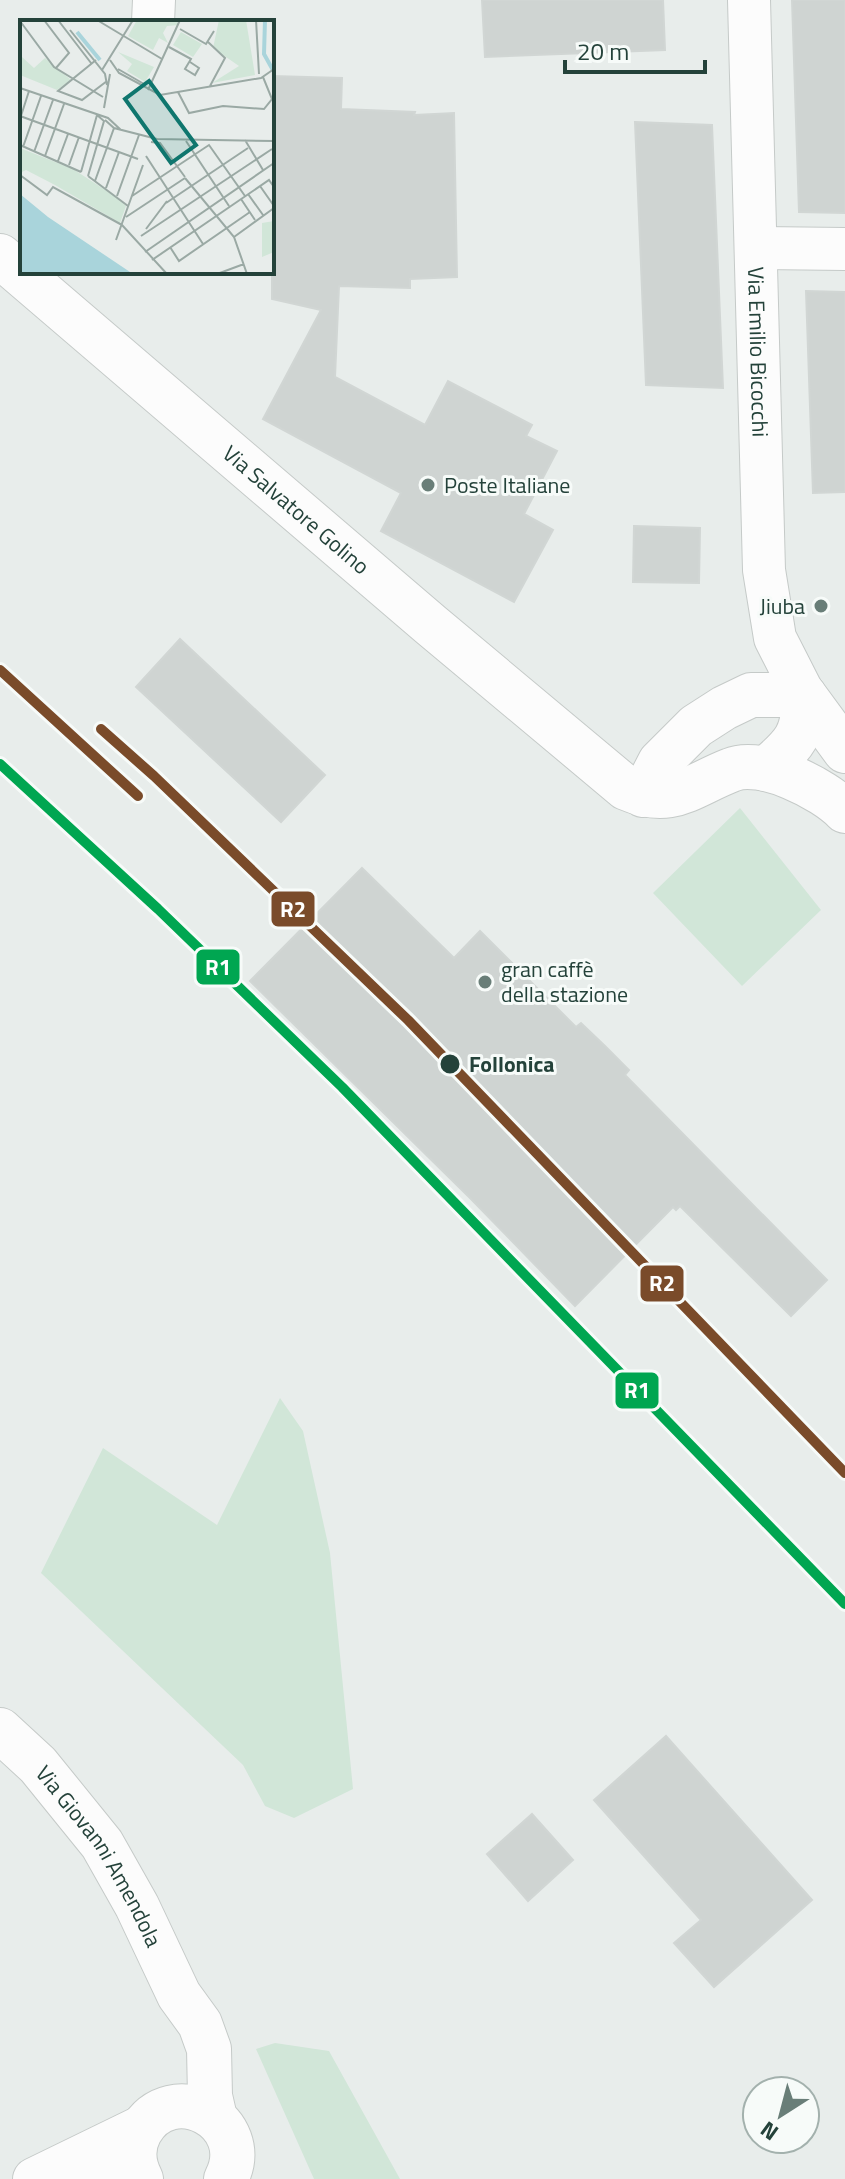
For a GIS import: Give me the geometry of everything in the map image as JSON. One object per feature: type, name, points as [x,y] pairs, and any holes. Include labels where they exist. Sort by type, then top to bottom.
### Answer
[{"type":"street","points":[[153,20],[154,0]]},
{"type":"street","name":"Via Emilio Bicocchi","points":[[749,0],[764,570],[775,638],[804,695]]},
{"type":"street","points":[[757,248],[845,249]]},
{"type":"street","name":"Via Salvatore Golino","points":[[0,256],[20,273]]},
{"type":"street","name":"Via Salvatore Golino","points":[[21,274],[626,788],[651,779]]},
{"type":"street","points":[[804,695],[751,695],[696,726],[651,779],[680,794],[732,769],[746,766],[766,769],[819,791],[845,811]]},
{"type":"street","points":[[804,695],[845,751]]},
{"type":"street","points":[[766,769],[785,753],[800,734],[804,695]]},
{"type":"street","name":"Via Giovanni Amendola","points":[[0,1730],[38,1765],[102,1844],[137,1906],[179,1995],[200,2024],[209,2049],[210,2096],[232,2157]]},
{"type":"street","name":"Via Giovanni Amendola","points":[[141,2179],[134,2159],[135,2147],[173,2089],[182,2055],[179,1995]]},
{"type":"street","name":"Via Giovanni Amendola","points":[[152,2118],[179,2106],[207,2112],[232,2157]]},
{"type":"street","points":[[45,2174],[152,2118]]},
{"type":"street","points":[[45,2174],[115,2179]]},
{"type":"green space","points":[[740,808],[821,910],[742,986],[653,893]]},
{"type":"green space","points":[[280,1398],[303,1431],[330,1553],[353,1789],[294,1818],[265,1806],[243,1765],[41,1573],[103,1448],[217,1525]]},
{"type":"green space","points":[[275,2043],[329,2051],[400,2179],[314,2179],[256,2049]]},
{"type":"building","points":[[482,0],[663,0],[665,50],[485,57]]},
{"type":"building","points":[[792,0],[845,0],[845,213],[799,212]]},
{"type":"building","points":[[274,76],[342,78],[341,109],[415,112],[414,115],[454,113],[457,277],[410,279],[410,288],[339,286],[335,377],[425,425],[448,381],[532,425],[526,436],[557,451],[524,514],[553,530],[514,602],[381,531],[401,493],[263,419],[321,310],[272,299]]},
{"type":"building","points":[[635,122],[712,125],[723,388],[646,385]]},
{"type":"building","points":[[806,291],[845,292],[845,492],[813,493]]},
{"type":"building","points":[[634,526],[700,528],[699,583],[633,582]]},
{"type":"building","points":[[180,639],[325,775],[281,822],[136,687]]},
{"type":"building","points":[[362,868],[454,958],[480,931],[576,1027],[581,1023],[629,1070],[625,1075],[827,1280],[791,1316],[680,1206],[676,1210],[673,1207],[575,1306],[250,981]]},
{"type":"building","points":[[666,1736],[812,1900],[714,1987],[674,1943],[701,1920],[594,1800]]},
{"type":"building","points":[[532,1814],[573,1860],[528,1901],[487,1854]]},
{"type":"transit line","name":"R2","points":[[0,670],[138,796]]},
{"type":"transit line","name":"R2","points":[[101,729],[408,1020],[845,1473]]},
{"type":"transit line","name":"R1","points":[[0,764],[158,909],[342,1087],[845,1604]]},
{"type":"place","name":"Poste Italiane","points":[[428,485]]},
{"type":"place","name":"Jiuba","points":[[821,606]]},
{"type":"place","name":"gran caffè della stazione","points":[[485,982]]},
{"type":"place","name":"Follonica","points":[[450,1064]]}]
